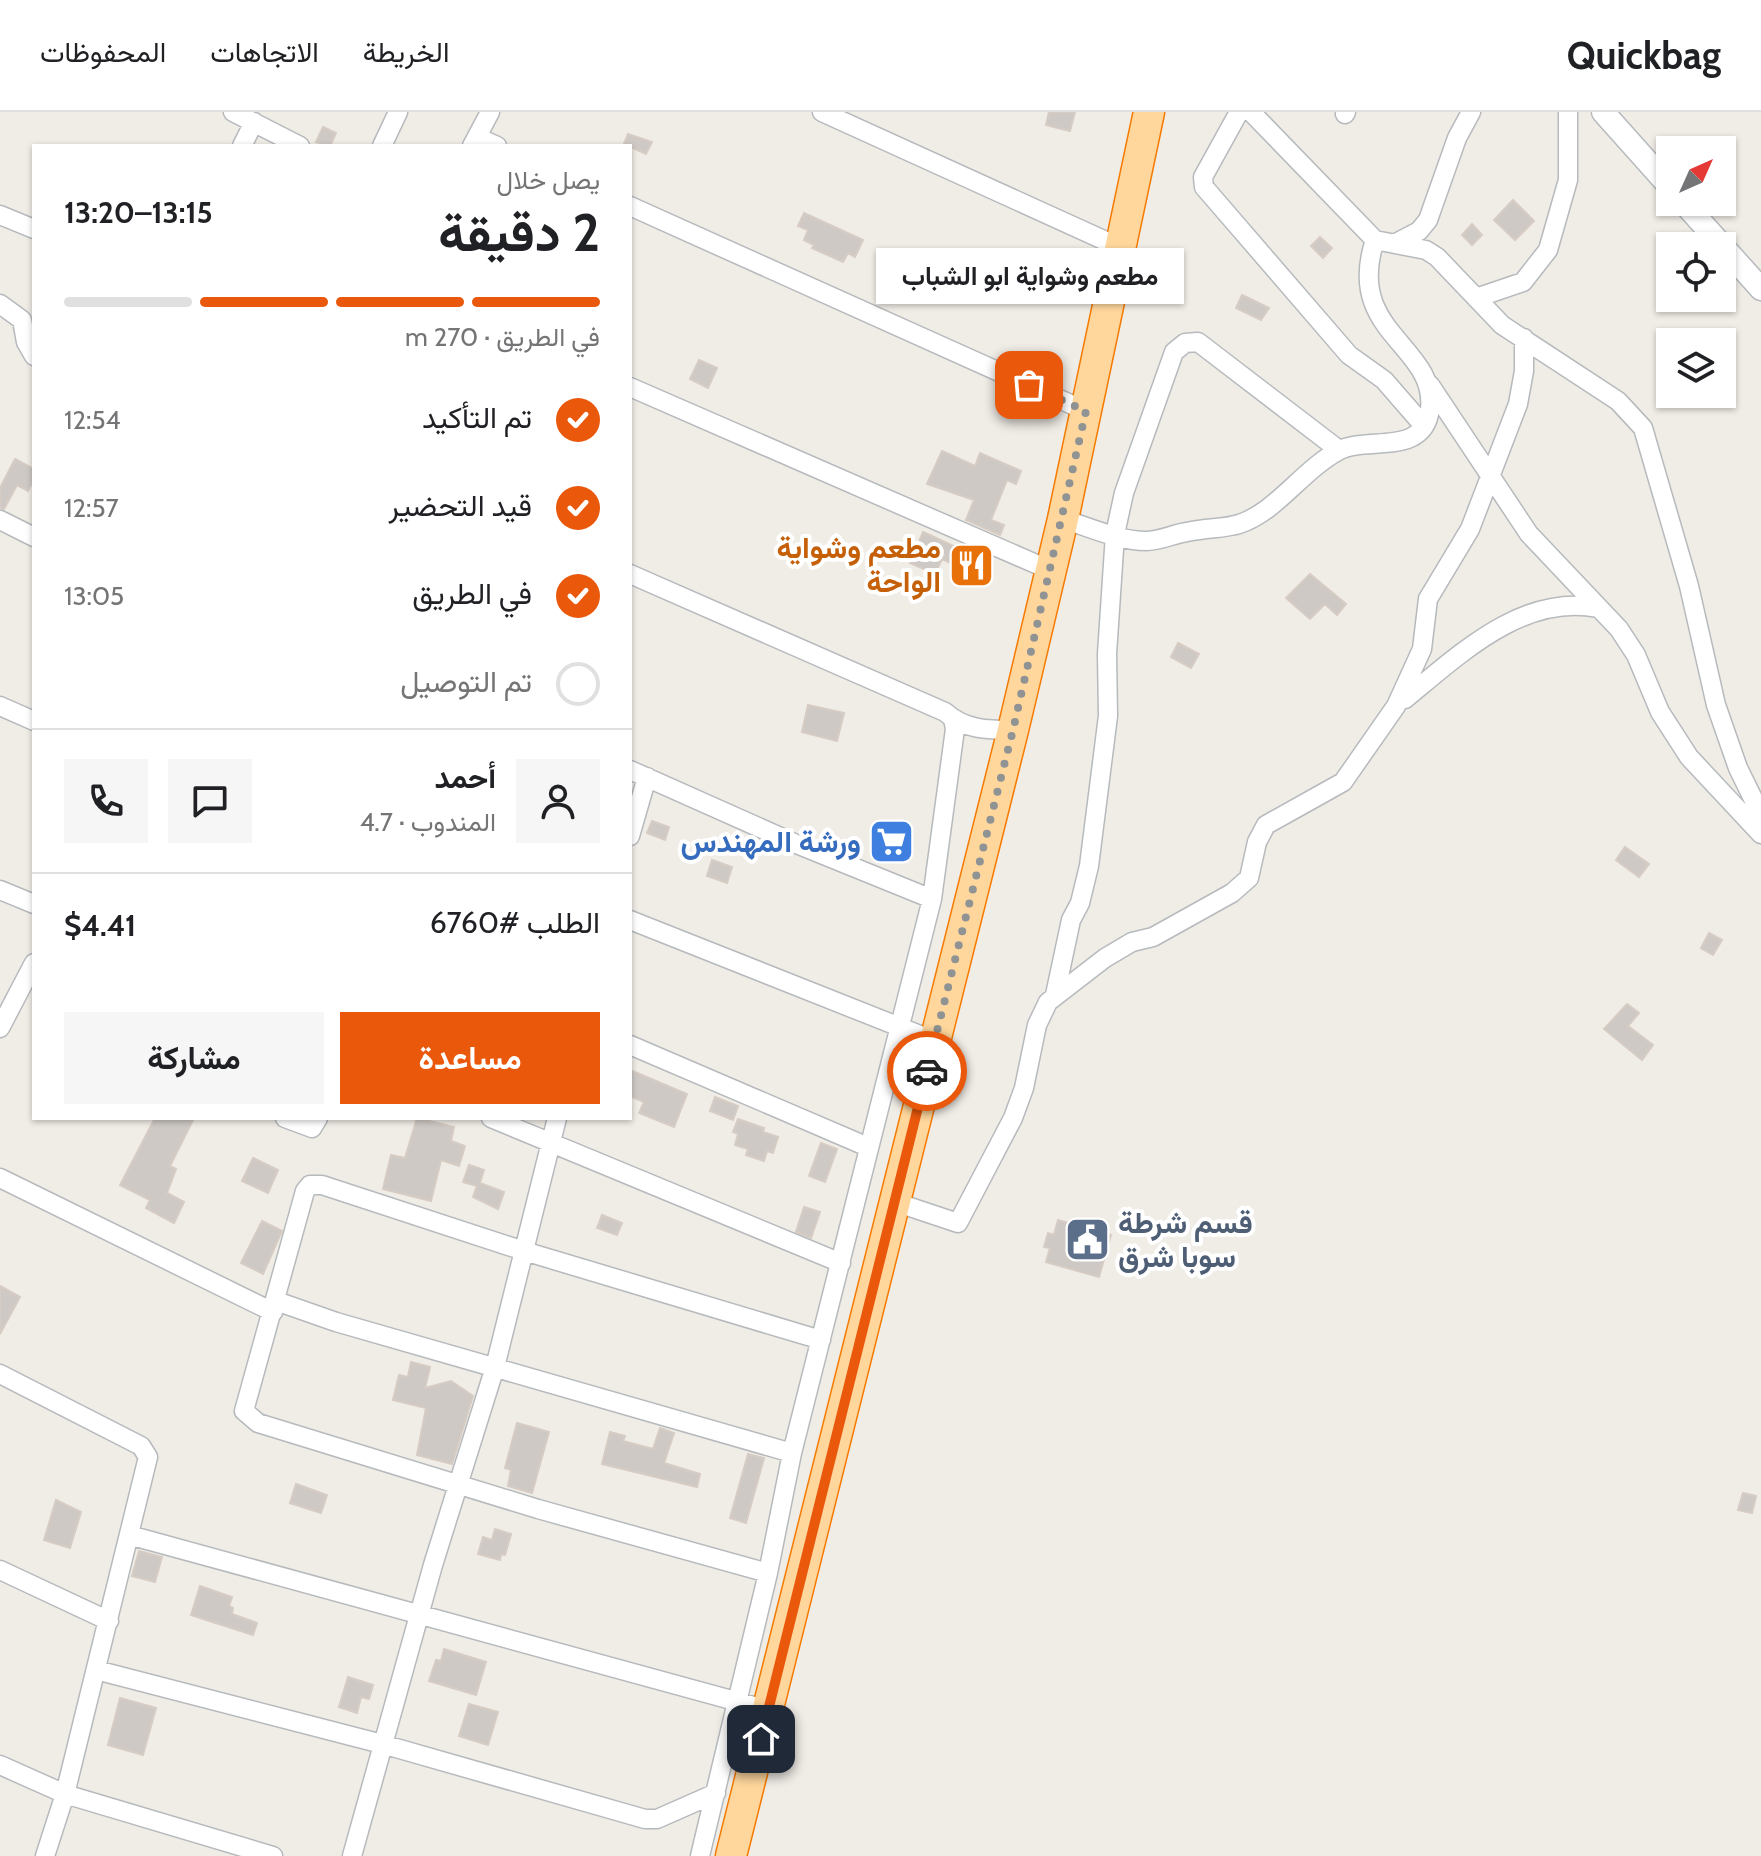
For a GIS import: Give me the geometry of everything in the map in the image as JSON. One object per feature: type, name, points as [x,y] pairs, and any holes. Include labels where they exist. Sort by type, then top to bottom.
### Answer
[{"type":"highway","points":[[731,1856],[1052,571],[1149,112]]},
{"type":"street","points":[[233,112],[296,144]]},
{"type":"street","points":[[383,144],[398,112]]},
{"type":"street","points":[[474,142],[490,112]]},
{"type":"street","points":[[822,112],[1119,247]]},
{"type":"street","points":[[1239,112],[1203,177],[1204,187],[1349,355],[1384,380],[1424,426]]},
{"type":"street","points":[[1251,112],[1375,240],[1426,250],[1437,257],[1502,325],[1618,401],[1643,428],[1689,586],[1716,705],[1738,768],[1761,815]]},
{"type":"street","points":[[1396,243],[1419,231],[1428,220],[1457,138],[1471,112]]},
{"type":"street","points":[[1476,298],[1523,282],[1548,250],[1568,180],[1568,112]]},
{"type":"street","points":[[1603,112],[1656,171]]},
{"type":"street","points":[[243,144],[254,122]]},
{"type":"street","points":[[632,207],[1086,411]]},
{"type":"street","points":[[0,215],[32,228]]},
{"type":"street","points":[[1696,216],[1761,289]]},
{"type":"street","points":[[1375,240],[1367,270],[1370,300],[1529,534],[1601,608],[1636,655],[1660,712],[1689,757],[1761,834]]},
{"type":"street","points":[[0,304],[22,320],[26,342],[32,352]]},
{"type":"street","points":[[1055,995],[1132,942],[1153,937],[1232,893],[1249,878],[1257,842],[1266,825],[1343,782],[1396,706],[1422,649],[1428,599],[1470,529],[1518,404],[1524,371],[1524,338]]},
{"type":"street","points":[[895,1202],[958,1223],[1013,1118],[1024,1088],[1037,1025],[1055,995],[1071,920],[1080,903],[1089,866],[1108,716],[1107,654],[1115,534],[1124,493],[1168,365],[1185,343],[1198,342],[1339,450]]},
{"type":"street","points":[[1063,519],[1143,541],[1186,532],[1238,527],[1269,508],[1339,450],[1404,441],[1424,426],[1429,415],[1430,385]]},
{"type":"street","points":[[632,388],[1052,571]]},
{"type":"street","points":[[0,520],[32,536]]},
{"type":"street","points":[[632,575],[980,730],[1013,730]]},
{"type":"street","points":[[1396,706],[1457,657],[1519,617],[1559,604],[1601,608]]},
{"type":"street","points":[[0,706],[32,720]]},
{"type":"street","points":[[700,1856],[768,1573],[792,1453],[932,899],[955,729],[953,719]]},
{"type":"street","points":[[632,820],[638,773],[794,843],[932,899]]},
{"type":"street","points":[[0,890],[32,903]]},
{"type":"street","points":[[632,921],[935,1041]]},
{"type":"street","points":[[0,1028],[26,996],[32,971]]},
{"type":"street","points":[[632,1046],[868,1147]]},
{"type":"street","points":[[289,1120],[312,1128],[317,1120]]},
{"type":"street","points":[[495,1120],[841,1263]]},
{"type":"street","points":[[352,1856],[419,1615],[495,1367],[556,1120]]},
{"type":"street","points":[[0,1178],[275,1306],[792,1453]]},
{"type":"street","points":[[768,1573],[459,1484],[250,1418],[244,1411],[305,1191],[310,1185],[322,1185],[524,1251],[821,1340]]},
{"type":"street","points":[[0,1374],[146,1451],[109,1621],[65,1794],[45,1856]]},
{"type":"street","points":[[129,1535],[768,1710]]},
{"type":"street","points":[[0,1570],[109,1621]]},
{"type":"street","points":[[96,1670],[382,1744],[645,1819],[657,1819],[716,1793]]},
{"type":"street","points":[[0,1765],[65,1794],[273,1856]]},
{"type":"building","points":[[1049,112],[1075,112],[1070,131],[1046,125]]},
{"type":"building","points":[[323,127],[336,133],[331,144],[316,142]]},
{"type":"building","points":[[628,134],[652,142],[646,154],[632,148],[632,144],[624,144]]},
{"type":"building","points":[[1513,200],[1534,221],[1515,240],[1494,220]]},
{"type":"building","points":[[804,213],[863,240],[855,257],[848,253],[843,262],[812,248],[814,245],[804,240],[808,230],[798,226]]},
{"type":"building","points":[[1472,224],[1482,235],[1472,245],[1462,235]]},
{"type":"building","points":[[1320,237],[1332,248],[1323,258],[1311,246]]},
{"type":"building","points":[[1242,295],[1269,308],[1261,320],[1236,308]]},
{"type":"building","points":[[699,360],[717,368],[708,388],[690,379]]},
{"type":"building","points":[[942,451],[975,466],[980,453],[1021,471],[1016,484],[1007,480],[991,520],[1004,525],[1000,535],[966,520],[974,500],[927,484]]},
{"type":"building","points":[[15,459],[32,468],[32,483],[28,491],[17,485],[4,509],[0,508],[0,488]]},
{"type":"building","points":[[923,532],[960,549],[953,564],[942,559],[935,574],[910,563]]},
{"type":"building","points":[[1310,574],[1346,604],[1337,615],[1325,604],[1310,619],[1286,598]]},
{"type":"building","points":[[1178,643],[1199,654],[1191,668],[1171,657]]},
{"type":"building","points":[[808,705],[844,713],[837,741],[802,732]]},
{"type":"building","points":[[652,821],[669,827],[665,840],[647,833]]},
{"type":"building","points":[[1625,847],[1649,864],[1639,877],[1616,860]]},
{"type":"building","points":[[712,860],[732,867],[727,883],[707,876]]},
{"type":"building","points":[[1709,933],[1722,940],[1713,955],[1701,948]]},
{"type":"building","points":[[1627,1004],[1639,1013],[1628,1026],[1653,1045],[1642,1060],[1604,1029]]},
{"type":"building","points":[[632,1071],[687,1094],[674,1127],[639,1113],[644,1102],[632,1097]]},
{"type":"building","points":[[715,1097],[738,1106],[733,1120],[710,1111]]},
{"type":"building","points":[[738,1119],[764,1128],[763,1132],[778,1137],[773,1153],[767,1151],[764,1161],[746,1155],[748,1149],[735,1145],[738,1134],[733,1132]]},
{"type":"building","points":[[154,1120],[193,1120],[170,1166],[176,1169],[167,1193],[184,1202],[174,1223],[146,1208],[150,1200],[120,1185]]},
{"type":"building","points":[[416,1120],[454,1127],[451,1141],[465,1146],[459,1166],[441,1160],[431,1201],[383,1189],[391,1155],[405,1158]]},
{"type":"building","points":[[821,1143],[837,1149],[825,1182],[809,1176]]},
{"type":"building","points":[[253,1158],[278,1170],[268,1193],[242,1181]]},
{"type":"building","points":[[469,1165],[484,1170],[480,1183],[504,1192],[498,1209],[473,1197],[477,1186],[463,1182]]},
{"type":"building","points":[[804,1207],[820,1212],[811,1238],[796,1232]]},
{"type":"building","points":[[602,1215],[622,1223],[617,1235],[597,1228]]},
{"type":"building","name":"قسم شرطة سوبا شرق","points":[[1058,1220],[1111,1235],[1099,1277],[1046,1262],[1050,1248],[1044,1247],[1048,1233],[1054,1235]]},
{"type":"building","points":[[262,1221],[282,1231],[263,1274],[241,1263]]},
{"type":"building","points":[[0,1286],[20,1297],[0,1334]]},
{"type":"building","points":[[411,1362],[430,1367],[425,1388],[451,1381],[473,1396],[452,1464],[417,1455],[426,1408],[393,1400],[399,1375],[408,1377]]},
{"type":"building","points":[[517,1423],[549,1432],[532,1493],[508,1486],[511,1470],[505,1468]]},
{"type":"building","points":[[660,1428],[674,1433],[664,1463],[700,1474],[697,1487],[602,1464],[610,1432],[625,1436],[623,1441],[653,1449]]},
{"type":"building","points":[[748,1454],[764,1458],[746,1523],[730,1518]]},
{"type":"building","points":[[296,1484],[327,1495],[321,1513],[290,1503]]},
{"type":"building","points":[[1743,1493],[1756,1496],[1752,1513],[1738,1510]]},
{"type":"building","points":[[56,1500],[81,1512],[70,1548],[44,1540]]},
{"type":"building","points":[[495,1529],[511,1534],[505,1555],[501,1554],[500,1560],[478,1554],[483,1537],[492,1540]]},
{"type":"building","points":[[139,1551],[162,1557],[155,1582],[132,1576]]},
{"type":"building","points":[[200,1586],[232,1597],[229,1606],[233,1608],[232,1614],[257,1623],[253,1635],[191,1615]]},
{"type":"building","points":[[444,1649],[486,1662],[476,1695],[429,1681],[436,1660],[441,1661]]},
{"type":"building","points":[[348,1677],[373,1685],[369,1699],[361,1697],[357,1713],[339,1707]]},
{"type":"building","points":[[120,1698],[156,1708],[143,1755],[108,1745]]},
{"type":"building","points":[[469,1704],[498,1712],[488,1745],[459,1736]]},
{"type":"way so far","points":[[927,1071],[1013,730],[1086,411],[1029,385]]},
{"type":"place","name":"مطعم وشواية ابو الشباب","points":[[1029,385]]},
{"type":"place","name":"مطعم وشواية الواحة","points":[[972,565]]},
{"type":"place","name":"ورشة المهندس","points":[[892,842]]},
{"type":"place","name":"قسم شرطة سوبا شرق","points":[[1087,1240]]},
{"type":"route","points":[[761,1739],[927,1071]]}]
